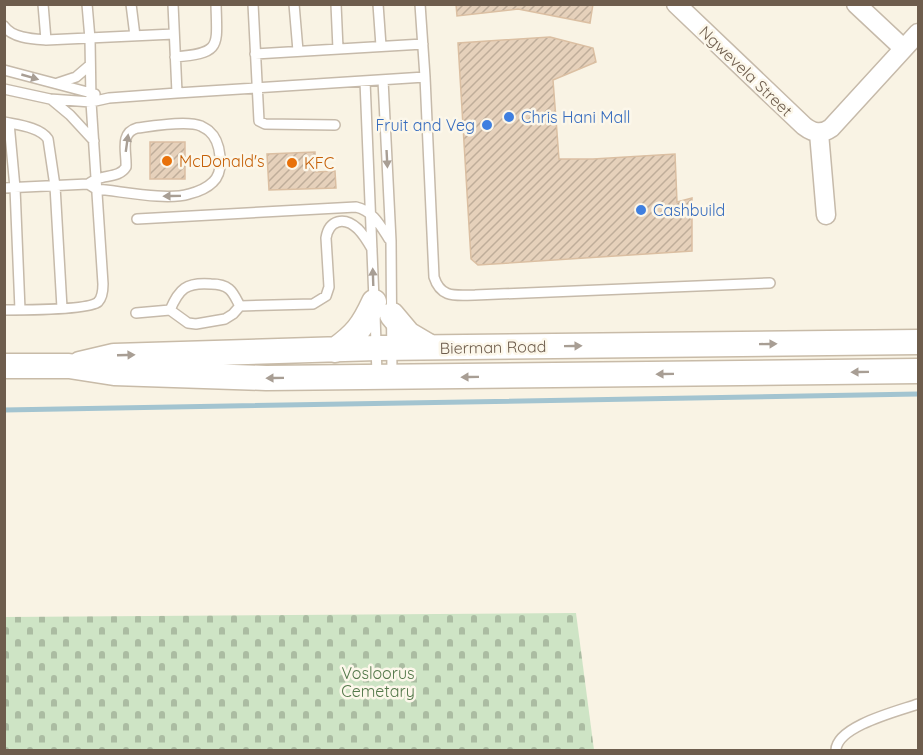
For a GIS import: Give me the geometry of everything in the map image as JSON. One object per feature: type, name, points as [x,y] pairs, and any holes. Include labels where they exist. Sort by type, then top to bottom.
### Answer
[{"type":"main road","points":[[335,350],[383,309],[408,334],[431,347]]},
{"type":"main road","name":"Bierman Road","points":[[69,366],[114,356],[229,351],[918,342]]},
{"type":"main road","name":"Bierman Road","points":[[4,366],[69,366],[114,374],[266,378],[918,371]]},
{"type":"street","name":"Ngwevela Street","points":[[676,4],[804,126],[819,133]]},
{"type":"street","points":[[856,4],[903,48]]},
{"type":"street","points":[[826,215],[819,133],[831,128],[918,33]]},
{"type":"lane","points":[[43,4],[46,40]]},
{"type":"lane","points":[[4,310],[92,305],[101,297],[103,284],[93,184],[94,141],[87,4]]},
{"type":"lane","points":[[132,4],[135,36]]},
{"type":"lane","points":[[173,4],[177,93]]},
{"type":"lane","points":[[175,57],[199,55],[210,50],[216,42],[216,4]]},
{"type":"lane","points":[[253,4],[261,123],[335,125]]},
{"type":"lane","points":[[294,4],[298,51]]},
{"type":"lane","points":[[336,4],[338,49]]},
{"type":"lane","points":[[378,4],[381,46]]},
{"type":"lane","points":[[420,4],[434,278],[437,286],[445,293],[475,295],[770,283]]},
{"type":"lane","points":[[4,26],[11,33],[46,40],[174,34]]},
{"type":"lane","points":[[255,54],[423,44]]},
{"type":"lane","points":[[56,84],[76,77],[90,65]]},
{"type":"lane","points":[[4,70],[56,84],[91,97]]},
{"type":"lane","points":[[4,89],[50,99],[109,98],[425,77]]},
{"type":"lane","points":[[383,80],[391,241],[383,309],[384,378]]},
{"type":"lane","points":[[365,81],[372,249],[383,309],[384,378]]},
{"type":"lane","points":[[50,99],[70,115],[94,141]]},
{"type":"lane","points":[[20,310],[7,122],[45,134],[50,146],[55,186],[62,308]]},
{"type":"lane","points":[[10,188],[93,184],[157,196],[187,195],[213,182],[219,174],[221,166],[218,148],[210,131],[193,123],[137,128],[129,132],[125,140],[124,171],[93,184]]},
{"type":"lane","points":[[137,219],[350,207],[364,209],[371,213],[391,241]]},
{"type":"lane","points":[[136,313],[170,310],[188,323],[196,324],[228,318],[240,306],[313,304],[326,296],[329,287],[326,238],[330,226],[340,221],[350,224],[357,229],[372,249]]},
{"type":"lane","points":[[170,310],[176,296],[194,284],[217,284],[227,288],[240,306]]},
{"type":"lane","points":[[836,750],[835,747],[839,740],[848,731],[918,704]]},
{"type":"green space","name":"Vosloorus Cemetary","points":[[576,613],[594,750],[5,750],[5,617]]},
{"type":"building","points":[[456,4],[593,4],[590,23],[518,9],[457,16]]},
{"type":"building","name":"Chris Hani Mall","points":[[550,37],[593,48],[596,62],[553,80],[559,159],[675,154],[677,202],[692,198],[692,251],[478,265],[471,259],[458,43]]},
{"type":"building","name":"McDonald's","points":[[150,142],[185,142],[185,179],[150,179]]},
{"type":"building","name":"KFC","points":[[315,152],[316,172],[335,171],[336,188],[269,190],[267,154]]},
{"type":"waterway","points":[[4,410],[918,394]]},
{"type":"place","name":"Chris Hani Mall","points":[[509,117]]},
{"type":"place","name":"Fruit and Veg","points":[[487,125]]},
{"type":"place","name":"McDonald's","points":[[167,161]]},
{"type":"place","name":"KFC","points":[[292,163]]},
{"type":"place","name":"Cashbuild","points":[[641,210]]}]
